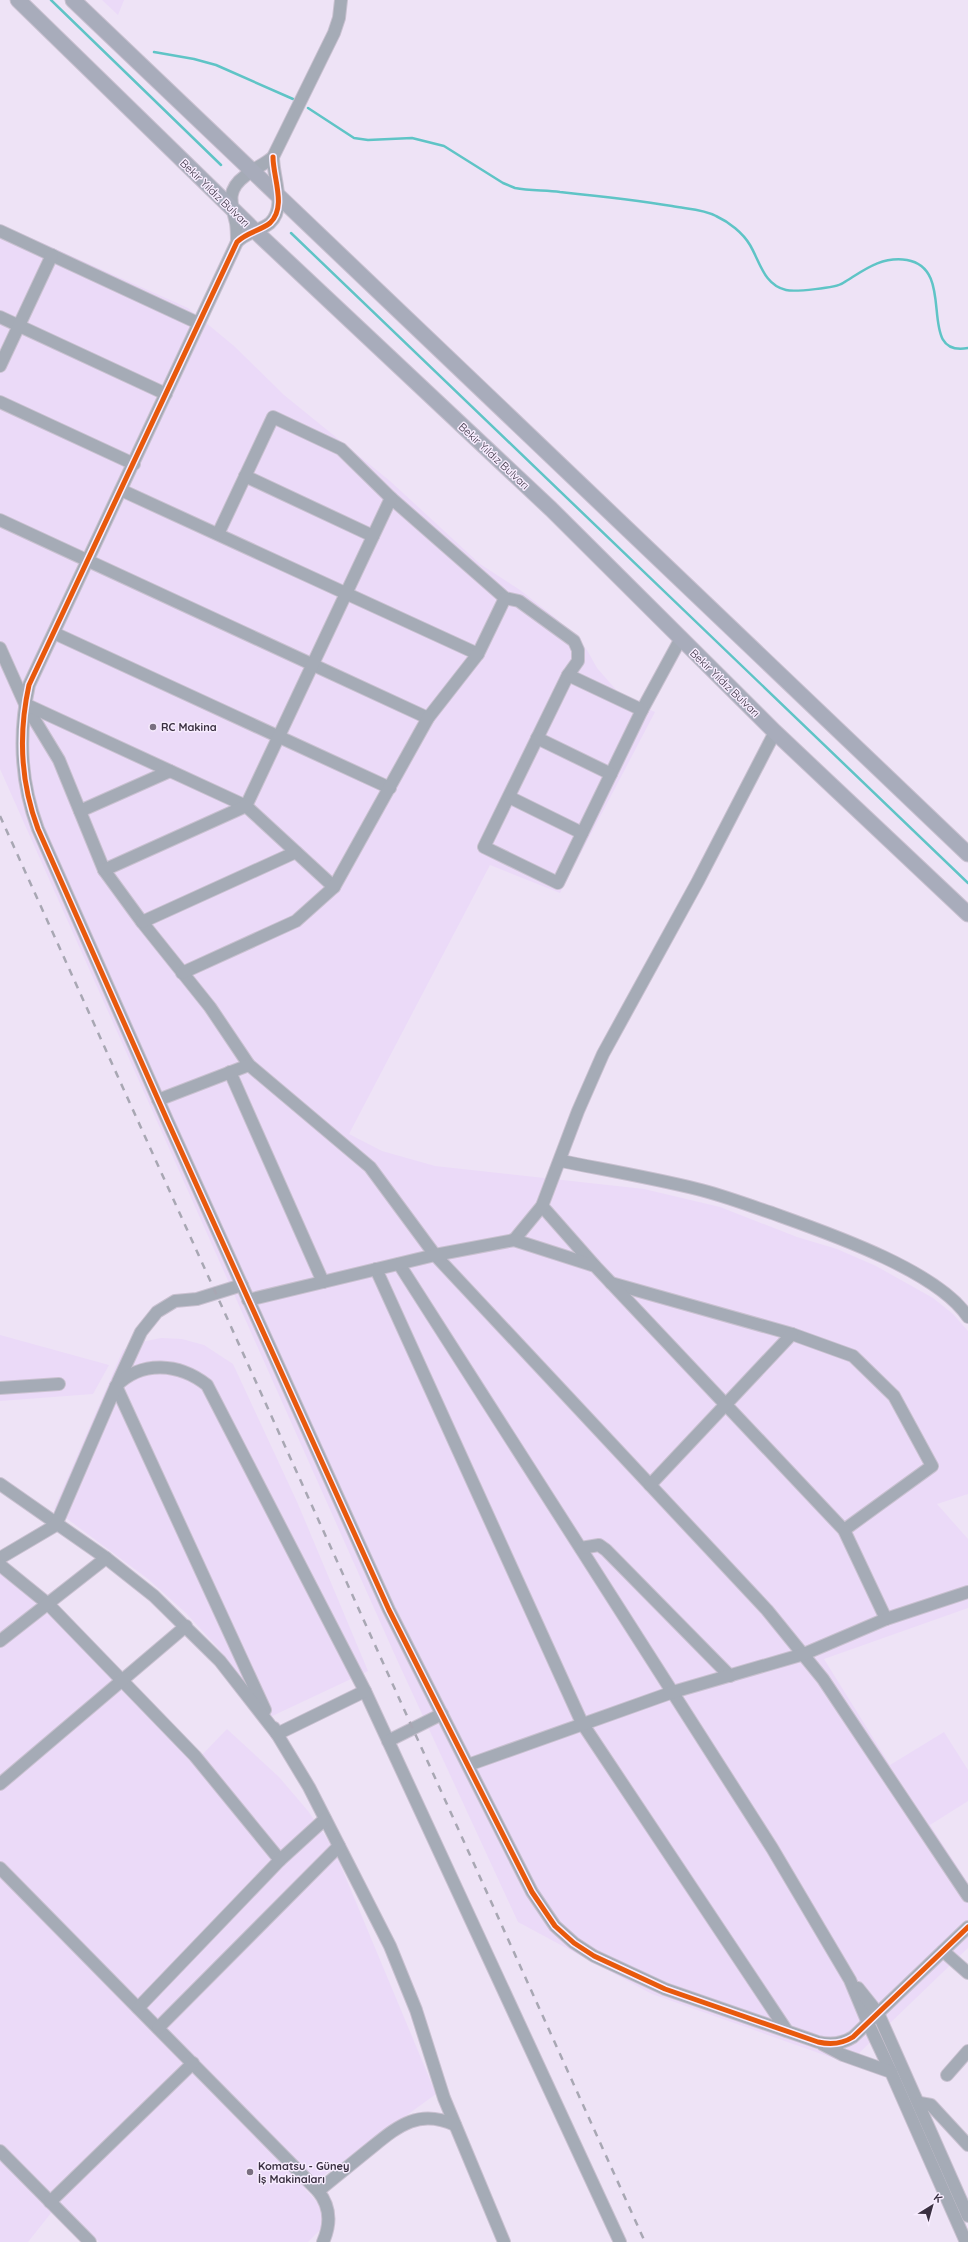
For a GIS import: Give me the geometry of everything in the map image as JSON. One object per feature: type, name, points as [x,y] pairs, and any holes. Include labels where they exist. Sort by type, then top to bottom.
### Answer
[{"type":"main road","name":"Bekir Yıldız Bulvarı","points":[[18,0],[254,230],[551,509],[680,640],[968,914]]},
{"type":"main road","points":[[73,0],[968,854]]},
{"type":"street","points":[[237,242],[236,224],[231,207],[230,196],[232,188],[252,171],[262,166],[273,157],[334,33],[339,18],[341,0]]},
{"type":"street","points":[[273,157],[273,170],[279,206],[276,214],[270,223],[245,234],[237,242],[29,685],[25,704],[22,735],[22,763],[32,813],[158,1100],[389,1610],[538,1904],[564,1936],[594,1956],[665,1989],[818,2042],[843,2055],[892,2072]]},
{"type":"street","points":[[0,231],[198,323]]},
{"type":"street","points":[[0,366],[52,255]]},
{"type":"street","points":[[0,317],[166,394]]},
{"type":"street","points":[[0,402],[134,464]]},
{"type":"street","points":[[218,534],[273,417],[341,449],[391,498],[505,598],[519,601],[574,640],[578,650],[578,661],[568,675],[484,847],[558,883],[642,710],[680,640]]},
{"type":"street","points":[[245,476],[373,536]]},
{"type":"street","points":[[121,490],[478,654]]},
{"type":"street","points":[[104,870],[246,806],[391,498]]},
{"type":"street","points":[[0,520],[428,718]]},
{"type":"street","points":[[182,972],[296,921],[334,887],[428,718],[478,654],[505,598]]},
{"type":"street","points":[[54,633],[390,788]]},
{"type":"street","points":[[0,648],[25,704],[59,760],[104,870],[142,922],[210,1007],[249,1065],[370,1167],[435,1255],[767,1610],[824,1679],[968,1896]]},
{"type":"street","points":[[568,675],[642,710]]},
{"type":"street","points":[[25,704],[246,806],[334,887]]},
{"type":"street","points":[[514,1240],[542,1206],[578,1111],[603,1054],[698,881],[775,732]]},
{"type":"street","points":[[537,738],[611,774]]},
{"type":"street","points":[[80,811],[170,771]]},
{"type":"street","points":[[509,797],[582,833]]},
{"type":"street","points":[[142,922],[296,852]]},
{"type":"street","points":[[158,1100],[249,1065]]},
{"type":"street","points":[[230,1072],[322,1282]]},
{"type":"street","points":[[560,1161],[698,1189],[830,1235],[878,1255],[909,1271],[950,1298],[962,1308],[968,1317]]},
{"type":"street","points":[[542,1206],[595,1266],[844,1530],[886,1619]]},
{"type":"street","points":[[248,1300],[435,1255],[514,1240],[595,1266]]},
{"type":"street","points":[[399,1264],[772,1848],[850,1980],[966,2242]]},
{"type":"street","points":[[376,1269],[582,1723],[787,2031]]},
{"type":"street","points":[[611,1283],[792,1334],[853,1356],[894,1396],[932,1466],[844,1530]]},
{"type":"street","points":[[0,1558],[56,1525],[141,1332],[157,1312],[175,1301],[197,1299],[242,1285]]},
{"type":"street","points":[[650,1486],[727,1406],[792,1334]]},
{"type":"street","points":[[117,1386],[137,1371],[162,1367],[186,1372],[207,1385],[365,1691],[618,2241]]},
{"type":"street","points":[[0,1388],[59,1384]]},
{"type":"street","points":[[117,1386],[277,1734]]},
{"type":"street","points":[[0,1484],[56,1525],[106,1558],[148,1591],[186,1626],[240,1685],[277,1734],[309,1787],[375,1915],[404,1978],[426,2039],[444,2098],[504,2242]]},
{"type":"street","points":[[581,1548],[599,1546],[606,1550],[730,1676]]},
{"type":"street","points":[[0,1641],[106,1558]]},
{"type":"street","points":[[0,1565],[48,1604],[195,1756],[280,1860]]},
{"type":"street","points":[[468,1766],[582,1723],[673,1692],[804,1654],[886,1619],[968,1592]]},
{"type":"street","points":[[0,1784],[186,1626]]},
{"type":"street","points":[[277,1734],[365,1691]]},
{"type":"street","points":[[388,1741],[442,1714]]},
{"type":"street","points":[[138,2008],[280,1860],[325,1819]]},
{"type":"street","points":[[158,2028],[339,1846]]},
{"type":"street","points":[[0,1868],[318,2191],[324,2198],[329,2211],[328,2226],[323,2242]]},
{"type":"street","points":[[818,2042],[831,2044],[843,2042],[853,2036],[968,1927]]},
{"type":"street","points":[[943,1951],[968,1973]]},
{"type":"street","points":[[850,1980],[878,2013],[920,2103],[968,2216]]},
{"type":"street","points":[[947,2075],[968,2051]]},
{"type":"street","points":[[50,2202],[193,2064]]},
{"type":"street","points":[[920,2103],[931,2106],[968,2146]]},
{"type":"street","points":[[318,2191],[404,2124],[418,2119],[433,2119],[455,2125]]},
{"type":"street","points":[[0,2151],[90,2242]]},
{"type":"shaded area","points":[[102,0],[124,0],[118,15]]},
{"type":"shaded area","points":[[0,224],[188,308],[234,346],[284,395],[390,481],[480,564],[520,590],[557,619],[587,650],[597,668],[618,692],[636,704],[655,712],[560,893],[490,865],[349,1134],[382,1151],[435,1166],[644,1189],[720,1207],[797,1237],[837,1249],[876,1266],[933,1298],[953,1314],[968,1331],[968,1494],[937,1504],[968,1539],[968,1608],[824,1659],[890,1765],[944,1732],[968,1770],[968,1801],[930,1825],[968,1883],[968,1948],[858,2054],[843,2059],[833,2058],[652,1994],[518,1922],[398,1662],[0,769]]},
{"type":"shaded area","points":[[0,1335],[109,1365],[93,1394],[0,1401]]},
{"type":"shaded area","points":[[161,1338],[182,1339],[204,1345],[233,1364],[298,1504],[368,1671],[268,1718],[218,1648],[186,1613],[148,1579],[54,1509],[123,1350],[141,1342]]},
{"type":"shaded area","points":[[0,1558],[196,1761],[227,1729],[279,1777],[308,1811],[333,1847],[436,2094],[305,2189],[332,2218],[308,2242],[99,2242],[59,2203],[28,2242],[0,2242]]},
{"type":"waterway","points":[[51,0],[221,165]]},
{"type":"waterway","points":[[154,52],[194,59],[216,65],[293,99]]},
{"type":"waterway","points":[[308,108],[354,138],[368,140],[412,138],[444,146],[503,183],[515,188],[630,200],[706,212],[721,218],[740,232],[750,245],[768,278],[772,283],[786,290],[806,290],[839,285],[865,269],[880,262],[897,259],[907,260],[922,267],[931,279],[935,294],[939,327],[943,340],[952,347],[968,348]]},
{"type":"waterway","points":[[291,233],[968,883]]},
{"type":"railway","points":[[0,816],[645,2242]]},
{"type":"cycle path","points":[[273,157],[278,192],[278,209],[275,216],[266,226],[245,236],[237,242],[29,685],[25,704],[22,740],[24,776],[27,793],[38,829],[168,1122],[389,1610],[532,1892],[555,1926],[574,1943],[594,1956],[665,1989],[818,2042],[832,2044],[845,2041],[853,2037],[968,1927]]},
{"type":"place","name":"RC Makina","points":[[153,727]]},
{"type":"place","name":"Komatsu - Güney İş Makinaları","points":[[250,2172]]}]
